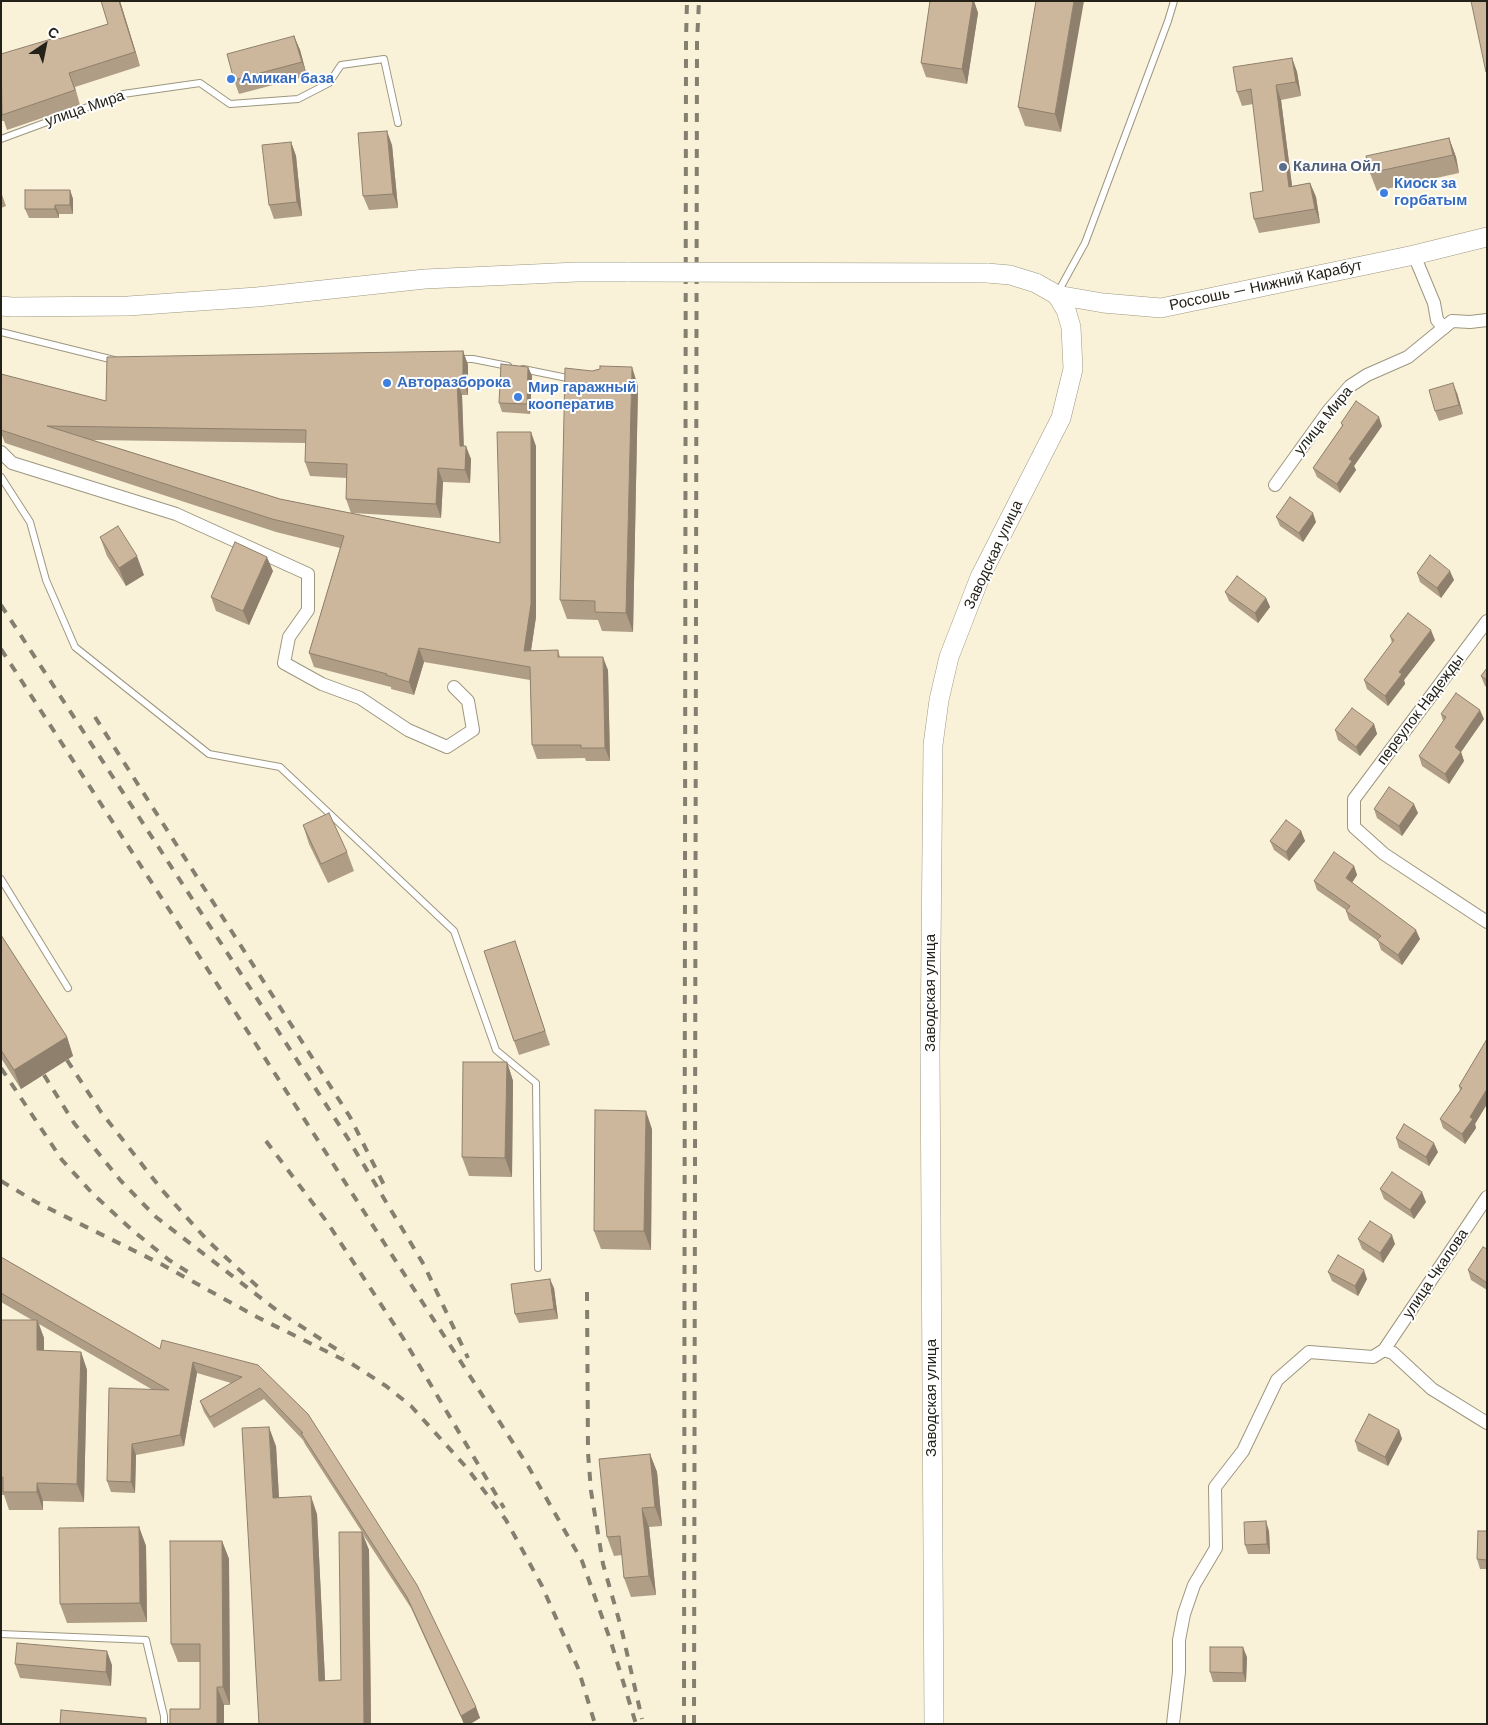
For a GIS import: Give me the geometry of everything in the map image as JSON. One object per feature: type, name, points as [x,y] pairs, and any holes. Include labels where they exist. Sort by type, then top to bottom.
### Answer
[{"type":"main road","name":"Россошь — Нижний Карабут","points":[[1,306],[128,306],[256,297],[425,280],[577,272],[629,272],[987,273],[1010,275],[1036,283],[1057,294],[1103,303],[1161,308],[1414,255],[1487,237]]},
{"type":"main road","name":"Заводская улица","points":[[934,1724],[930,1052],[933,745],[939,700],[950,658],[980,576],[1061,418],[1073,369],[1070,327],[1066,310],[1057,294]]},
{"type":"street","points":[[1414,255],[1434,303],[1437,320],[1444,328]]},
{"type":"street","name":"улица Мира","points":[[1275,485],[1350,386],[1367,375],[1408,357],[1452,321],[1470,322],[1487,320]]},
{"type":"street","points":[[1,452],[12,462],[176,514],[308,574],[308,610],[289,637],[284,663],[322,684],[360,698],[408,730],[447,747],[473,730],[468,701],[454,687]]},
{"type":"street","name":"переулок Надежды","points":[[1487,621],[1354,799],[1354,827],[1384,854],[1487,922]]},
{"type":"street","name":"улица Чкалова","points":[[1384,1350],[1482,1217],[1487,1196]]},
{"type":"street","points":[[1173,1724],[1179,1672],[1179,1640],[1184,1614],[1194,1585],[1216,1548],[1215,1487],[1243,1451],[1277,1380],[1309,1352],[1373,1357],[1384,1350],[1393,1352],[1432,1389],[1487,1423]]},
{"type":"lane","points":[[1057,294],[1085,243],[1174,1]]},
{"type":"lane","name":"улица Мира","points":[[1,139],[123,94],[200,82],[230,104],[298,99],[329,83],[341,65],[384,59],[398,123]]},
{"type":"lane","points":[[1,332],[122,361]]},
{"type":"lane","points":[[453,359],[473,359],[580,381]]},
{"type":"lane","points":[[1,478],[30,522],[46,580],[75,647],[209,754],[280,767],[454,931],[496,1050],[536,1083],[538,1268]]},
{"type":"lane","points":[[1,879],[68,988]]},
{"type":"lane","points":[[1,1634],[146,1640],[164,1716],[164,1724]]},
{"type":"building","points":[[101,1],[119,1],[135,52],[69,73],[75,90],[2,115],[1,54],[108,24]]},
{"type":"building","points":[[930,1],[973,1],[962,69],[921,63]]},
{"type":"building","points":[[1036,1],[1074,1],[1055,114],[1018,107]]},
{"type":"building","points":[[1471,1],[1487,1],[1486,72]]},
{"type":"building","points":[[294,36],[302,62],[234,80],[227,54]]},
{"type":"building","points":[[1292,58],[1296,82],[1276,85],[1289,187],[1310,183],[1315,209],[1254,219],[1250,193],[1263,191],[1251,89],[1237,92],[1233,67]]},
{"type":"building","points":[[387,131],[393,194],[363,196],[358,133]]},
{"type":"building","points":[[1449,138],[1453,155],[1370,173],[1366,156]]},
{"type":"building","points":[[291,142],[297,202],[269,205],[262,145]]},
{"type":"building","points":[[25,190],[70,190],[70,205],[55,205],[55,209],[25,209]]},
{"type":"building","points":[[463,351],[463,381],[457,381],[460,446],[466,446],[465,470],[438,468],[436,504],[346,499],[347,464],[305,462],[306,430],[47,426],[280,499],[500,543],[497,432],[531,432],[531,604],[524,651],[558,650],[558,657],[603,657],[605,748],[581,748],[581,745],[532,745],[530,667],[419,648],[409,682],[387,674],[309,653],[344,536],[272,519],[1,430],[1,374],[106,401],[107,357]]},
{"type":"building","points":[[501,364],[528,367],[527,404],[499,403]]},
{"type":"building","points":[[600,366],[632,367],[626,613],[595,612],[595,601],[560,600],[565,368],[592,371],[600,369]]},
{"type":"building","points":[[1453,383],[1459,405],[1435,411],[1429,390]]},
{"type":"building","points":[[1356,401],[1379,417],[1349,459],[1352,461],[1337,484],[1313,468],[1343,425],[1341,423]]},
{"type":"building","points":[[1290,497],[1313,513],[1299,533],[1276,517]]},
{"type":"building","points":[[118,526],[137,556],[119,568],[100,537]]},
{"type":"building","points":[[235,542],[267,557],[243,611],[211,597]]},
{"type":"building","points":[[1430,555],[1450,571],[1437,588],[1417,573]]},
{"type":"building","points":[[1237,576],[1266,598],[1255,613],[1225,592]]},
{"type":"building","points":[[1408,613],[1431,630],[1399,672],[1402,674],[1385,696],[1364,680],[1394,640],[1390,636]]},
{"type":"building","points":[[1487,668],[1487,680],[1481,676]]},
{"type":"building","points":[[1456,693],[1480,710],[1455,747],[1461,752],[1445,774],[1419,756],[1446,717],[1441,714]]},
{"type":"building","points":[[1352,708],[1374,724],[1356,747],[1335,730]]},
{"type":"building","points":[[1389,787],[1414,804],[1399,826],[1374,809]]},
{"type":"building","points":[[329,813],[347,852],[321,864],[303,825]]},
{"type":"building","points":[[1286,820],[1301,831],[1286,852],[1270,841]]},
{"type":"building","points":[[1334,852],[1354,866],[1346,878],[1416,930],[1398,955],[1377,940],[1381,936],[1346,911],[1350,906],[1314,881]]},
{"type":"building","points":[[1,935],[67,1037],[14,1070],[1,1050]]},
{"type":"building","points":[[515,941],[545,1031],[514,1041],[484,951]]},
{"type":"building","points":[[1487,1039],[1487,1089],[1470,1117],[1473,1119],[1462,1134],[1440,1119],[1462,1088],[1459,1086]]},
{"type":"building","points":[[463,1062],[507,1062],[505,1158],[462,1157]]},
{"type":"building","points":[[595,1110],[646,1111],[644,1231],[594,1231]]},
{"type":"building","points":[[1404,1124],[1434,1143],[1426,1157],[1396,1138]]},
{"type":"building","points":[[1392,1172],[1422,1192],[1410,1210],[1380,1189]]},
{"type":"building","points":[[1370,1221],[1392,1235],[1380,1253],[1358,1239]]},
{"type":"building","points":[[1483,1247],[1487,1249],[1487,1283],[1468,1270]]},
{"type":"building","points":[[1338,1255],[1364,1270],[1355,1286],[1328,1272]]},
{"type":"building","points":[[1,1257],[160,1349],[162,1340],[258,1365],[308,1414],[417,1585],[476,1707],[461,1716],[407,1597],[301,1433],[303,1433],[260,1388],[210,1417],[200,1401],[242,1377],[193,1362],[180,1435],[132,1444],[131,1482],[107,1481],[109,1388],[169,1390],[1,1293]]},
{"type":"building","points":[[550,1279],[554,1309],[515,1314],[511,1284]]},
{"type":"building","points":[[1,1320],[37,1320],[37,1350],[81,1352],[77,1484],[37,1483],[37,1492],[3,1492],[3,1477],[1,1477]]},
{"type":"building","points":[[1369,1414],[1399,1430],[1385,1457],[1355,1441]]},
{"type":"building","points":[[269,1427],[273,1498],[311,1496],[319,1681],[341,1680],[339,1532],[362,1532],[364,1724],[259,1724],[242,1428]]},
{"type":"building","points":[[650,1454],[655,1507],[642,1508],[649,1576],[624,1578],[620,1536],[607,1537],[599,1459]]},
{"type":"building","points":[[1266,1521],[1267,1544],[1245,1545],[1244,1522]]},
{"type":"building","points":[[139,1527],[140,1603],[60,1604],[59,1528]]},
{"type":"building","points":[[1478,1531],[1487,1531],[1487,1560],[1477,1559]]},
{"type":"building","points":[[170,1541],[222,1541],[223,1687],[217,1687],[217,1724],[170,1724],[170,1709],[200,1709],[200,1644],[171,1644]]},
{"type":"building","points":[[17,1643],[107,1651],[106,1672],[15,1664]]},
{"type":"building","points":[[1210,1647],[1243,1647],[1243,1673],[1210,1672]]},
{"type":"building","points":[[61,1710],[146,1718],[146,1724],[60,1724]]},
{"type":"railway","points":[[684,1724],[687,1]]},
{"type":"railway","points":[[694,1724],[697,42],[699,1]]},
{"type":"railway","points":[[1,605],[347,1137],[424,1265],[468,1358]]},
{"type":"railway","points":[[1,649],[528,1466],[582,1561],[611,1642],[636,1724]]},
{"type":"railway","points":[[95,717],[350,1117],[386,1189]]},
{"type":"railway","points":[[67,1060],[101,1112],[162,1190],[208,1241],[258,1287]]},
{"type":"railway","points":[[1,1068],[62,1160],[93,1194],[132,1230],[169,1260],[188,1272]]},
{"type":"railway","points":[[44,1075],[74,1123],[121,1181],[156,1217],[279,1312],[344,1354]]},
{"type":"railway","points":[[266,1141],[327,1222],[403,1338],[504,1508]]},
{"type":"railway","points":[[1,1181],[36,1202],[161,1264],[257,1317],[352,1364],[386,1386],[411,1406],[467,1468],[506,1520],[542,1586],[578,1668],[595,1724]]},
{"type":"railway","points":[[587,1292],[588,1453],[591,1491],[603,1564],[621,1627],[642,1719]]},
{"type":"place","name":"Амикан база","points":[[231,79]]},
{"type":"place","name":"Калина Ойл","points":[[1283,167]]},
{"type":"place","name":"Киоск за горбатым","points":[[1384,193]]},
{"type":"place","name":"Авторазборока","points":[[387,383]]},
{"type":"place","name":"Мир гаражный кооператив","points":[[518,397]]}]
